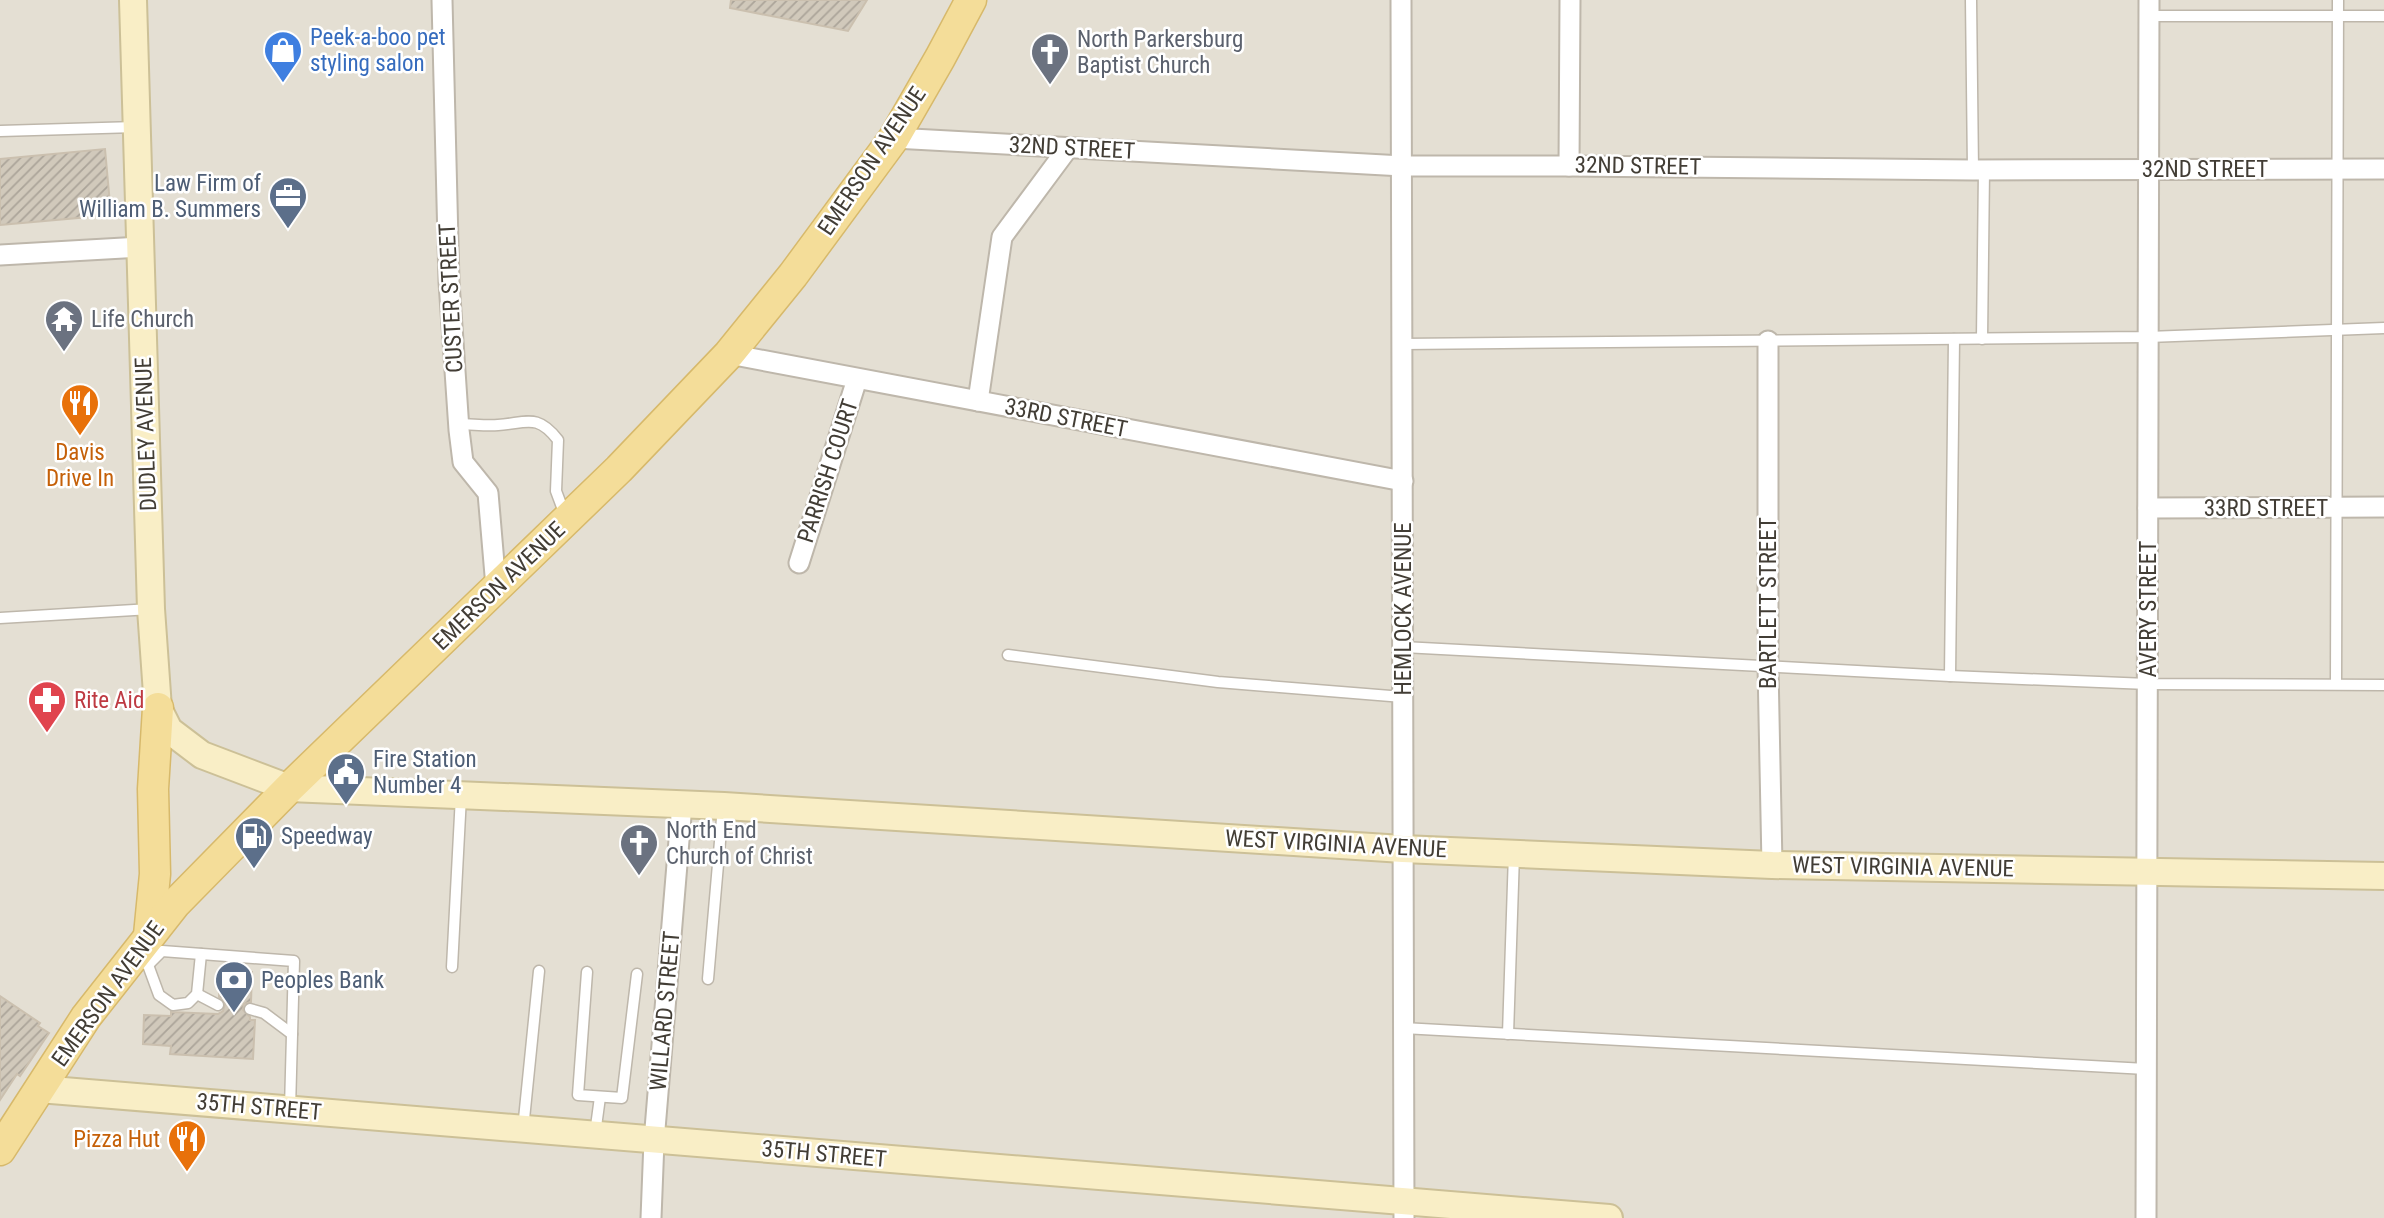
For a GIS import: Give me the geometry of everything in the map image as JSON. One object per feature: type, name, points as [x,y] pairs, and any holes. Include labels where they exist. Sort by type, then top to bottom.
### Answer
[{"type":"main road","name":"EMERSON AVENUE","points":[[0,1150],[86,1017],[143,953],[176,904],[289,788],[619,469],[729,354],[793,275],[894,138],[971,0]]},
{"type":"main road","points":[[143,953],[155,874],[153,789],[158,708]]},
{"type":"street","name":"DUDLEY AVENUE","points":[[133,0],[151,608],[158,708]]},
{"type":"street","name":"CUSTER STREET","points":[[442,0],[449,282],[458,424],[463,462],[488,493],[496,587]]},
{"type":"street","name":"HEMLOCK AVENUE","points":[[1401,0],[1404,1209]]},
{"type":"street","points":[[1569,166],[1570,0]]},
{"type":"street","name":"AVERY STREET","points":[[2146,1218],[2149,8]]},
{"type":"street","name":"32ND STREET","points":[[894,138],[1403,166],[1978,170],[2384,169]]},
{"type":"street","points":[[978,401],[1002,237],[1068,148]]},
{"type":"street","points":[[0,255],[141,247]]},
{"type":"street","name":"BARTLETT STREET","points":[[1768,341],[1768,667],[1772,865]]},
{"type":"street","name":"33RD STREET","points":[[729,354],[1403,481]]},
{"type":"street","name":"PARRISH COURT","points":[[799,563],[857,379]]},
{"type":"street","name":"33RD STREET","points":[[2148,509],[2384,507]]},
{"type":"street","points":[[158,708],[169,730],[201,755],[289,788]]},
{"type":"street","name":"WEST VIRGINIA AVENUE","points":[[289,788],[723,806],[1403,849],[1772,865],[2384,876]]},
{"type":"street","name":"WILLARD STREET","points":[[651,1218],[654,1141],[682,804]]},
{"type":"street","name":"35TH STREET","points":[[39,1089],[595,1135],[1404,1209],[1609,1218]]},
{"type":"lane","points":[[1970,0],[1982,339]]},
{"type":"lane","points":[[2336,684],[2338,0]]},
{"type":"lane","points":[[2149,8],[2384,16]]},
{"type":"lane","points":[[0,131],[137,127]]},
{"type":"lane","points":[[1403,344],[2148,337],[2384,328]]},
{"type":"lane","points":[[1950,676],[1954,339]]},
{"type":"lane","points":[[458,424],[498,425],[531,420],[548,426],[558,439],[556,491],[567,519]]},
{"type":"lane","points":[[0,618],[151,608]]},
{"type":"lane","points":[[1403,648],[2148,684],[2384,685]]},
{"type":"lane","points":[[1008,655],[1218,682],[1403,697]]},
{"type":"lane","points":[[452,967],[461,796]]},
{"type":"lane","points":[[708,979],[723,806]]},
{"type":"lane","points":[[1508,1034],[1514,854]]},
{"type":"lane","points":[[201,954],[197,994],[187,1003],[173,1005],[159,995],[143,953],[162,951],[294,961],[290,1110]]},
{"type":"lane","points":[[523,1129],[538,971]]},
{"type":"lane","points":[[587,972],[578,1096],[622,1098],[637,974]]},
{"type":"lane","points":[[197,994],[218,1005]]},
{"type":"lane","points":[[250,1009],[264,1013],[292,1034]]},
{"type":"lane","points":[[1403,1028],[2146,1069]]},
{"type":"lane","points":[[595,1135],[600,1097]]},
{"type":"shaded area","points":[[0,0],[2384,0],[2384,1218],[0,1218]]},
{"type":"building","points":[[731,0],[867,0],[848,31],[730,8]]},
{"type":"building","points":[[105,149],[111,215],[0,225],[0,159]]},
{"type":"building","name":"Peoples Bank","points":[[220,971],[252,972],[251,1002],[244,1004],[243,1010],[250,1020],[255,1020],[253,1059],[170,1054],[171,1046],[143,1044],[144,1015],[171,1016],[171,1012],[218,1014],[223,1011],[225,1004],[219,997]]},
{"type":"building","points":[[0,996],[40,1023],[38,1026],[49,1033],[0,1100]]},
{"type":"place","name":"Peek-a-boo pet styling salon","points":[[283,84]]},
{"type":"place","name":"North Parkersburg Baptist Church","points":[[1050,86]]},
{"type":"place","name":"Law Firm of William B. Summers","points":[[288,230]]},
{"type":"place","name":"Life Church","points":[[64,353]]},
{"type":"place","name":"Davis Drive In","points":[[80,437]]},
{"type":"place","name":"Rite Aid","points":[[47,734]]},
{"type":"place","name":"Fire Station Number 4","points":[[346,806]]},
{"type":"place","name":"Speedway","points":[[254,870]]},
{"type":"place","name":"North End Church of Christ","points":[[639,877]]},
{"type":"place","name":"Peoples Bank","points":[[234,1014]]},
{"type":"place","name":"Pizza Hut","points":[[187,1173]]}]
